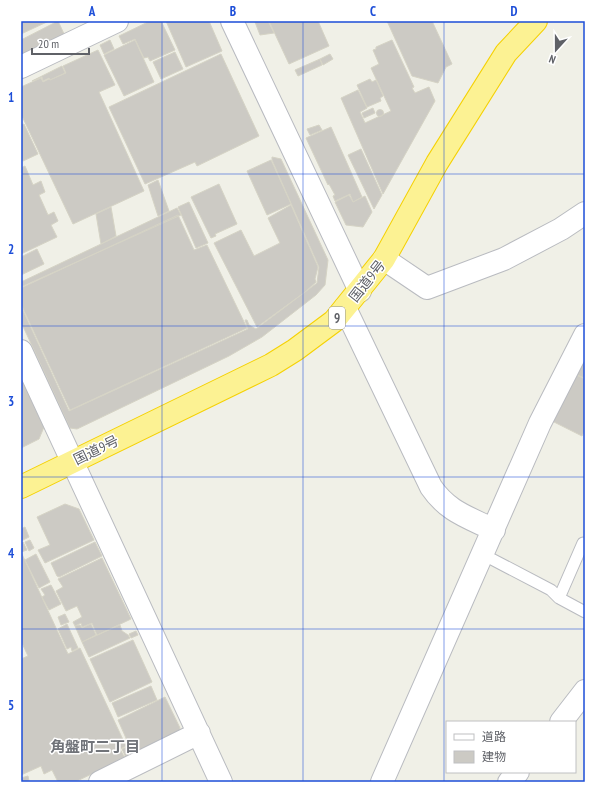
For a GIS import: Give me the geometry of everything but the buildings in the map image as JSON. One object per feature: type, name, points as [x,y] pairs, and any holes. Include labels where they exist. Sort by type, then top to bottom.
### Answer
[{"type":"highway","name":"国道9号","points":[[21,487],[271,365],[295,350],[334,321],[360,291],[384,259],[437,163],[506,53],[536,21]]},
{"type":"street","points":[[21,66],[117,21]]},
{"type":"street","points":[[232,21],[360,291]]},
{"type":"street","points":[[384,259],[427,288],[504,259],[561,229],[585,213]]},
{"type":"street","points":[[345,308],[431,487],[440,501],[453,510],[494,530]]},
{"type":"street","points":[[382,782],[484,555],[540,423],[585,335]]},
{"type":"street","points":[[21,352],[221,782]]},
{"type":"street","points":[[561,721],[585,691]]},
{"type":"street","points":[[100,782],[199,733]]},
{"type":"street","points":[[509,782],[517,773]]},
{"type":"lane","points":[[559,598],[583,543]]},
{"type":"lane","points":[[484,555],[551,590],[559,598],[585,612]]},
{"type":"district","name":"角盤町二丁目","points":[[95,747]]}]
